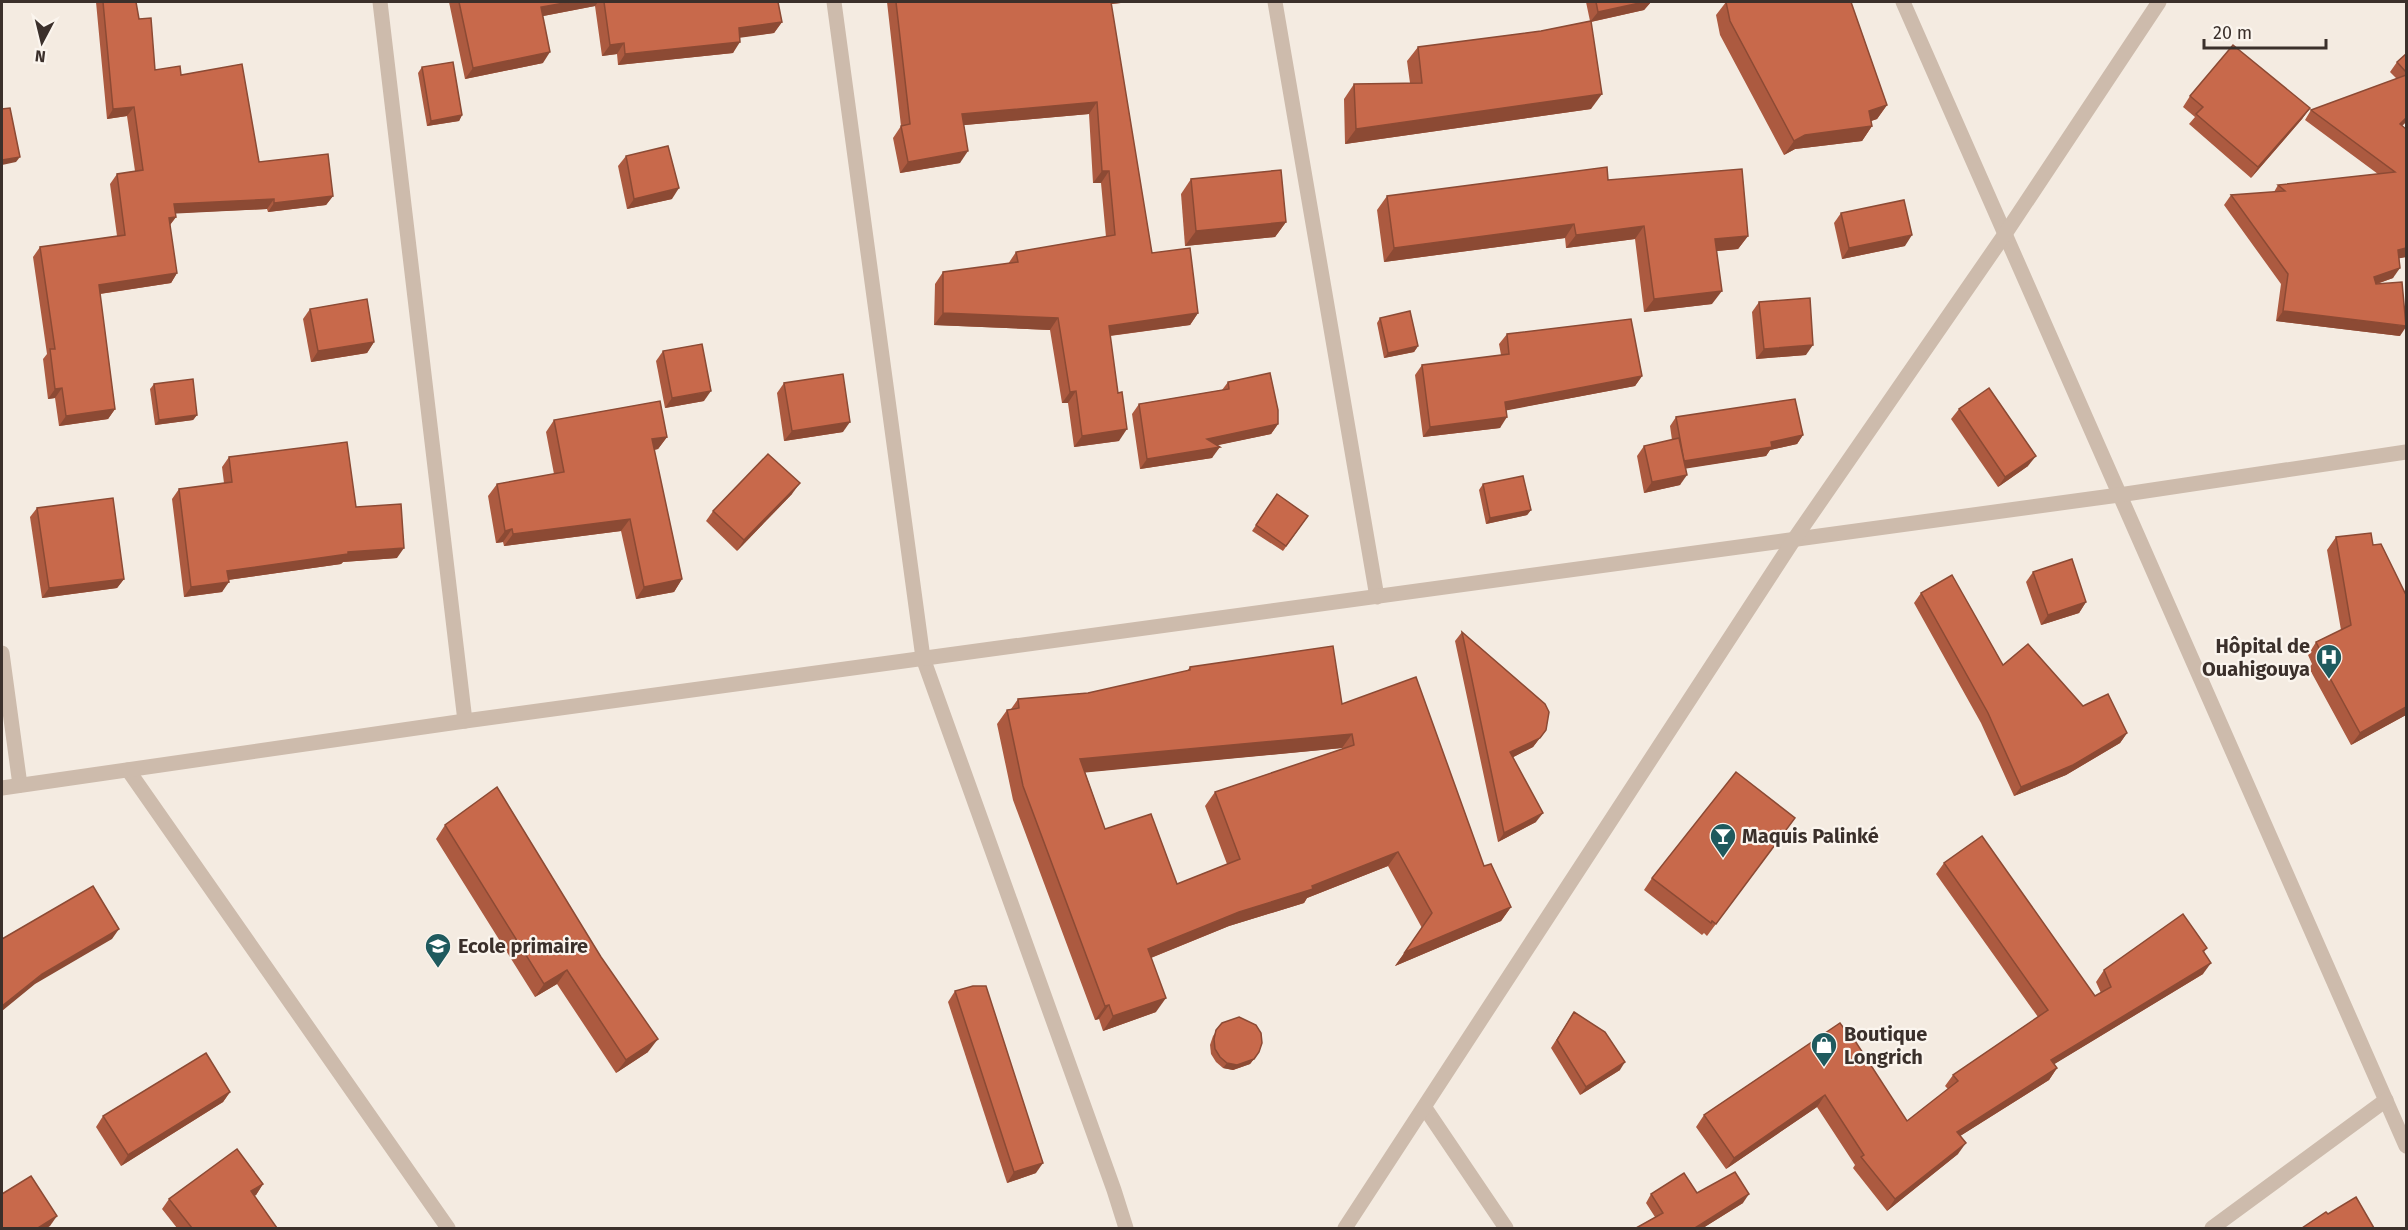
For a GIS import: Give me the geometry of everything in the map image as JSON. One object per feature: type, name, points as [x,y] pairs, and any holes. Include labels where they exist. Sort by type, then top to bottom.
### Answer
[{"type":"street","points":[[380,2],[465,721]]},
{"type":"street","points":[[834,2],[923,658],[1126,1228]]},
{"type":"street","points":[[1275,2],[1377,597]]},
{"type":"street","points":[[1903,2],[2406,1146]]},
{"type":"street","points":[[1345,1228],[1795,538],[2005,234],[2159,2]]},
{"type":"street","points":[[2,788],[465,721],[2119,495],[2406,452]]},
{"type":"street","points":[[2,653],[20,785]]},
{"type":"street","points":[[128,770],[448,1228]]},
{"type":"street","points":[[2212,1228],[2386,1100]]},
{"type":"street","points":[[1425,1108],[1506,1228]]},
{"type":"building","points":[[103,2],[136,2],[139,19],[151,18],[155,70],[180,66],[181,75],[242,64],[259,162],[328,154],[333,196],[274,203],[274,199],[174,204],[176,217],[169,218],[177,273],[99,285],[115,409],[66,416],[62,388],[55,389],[50,349],[55,349],[40,247],[125,235],[117,174],[143,170],[134,107],[113,109]]},
{"type":"building","points":[[459,2],[570,2],[541,7],[550,52],[473,68]]},
{"type":"building","points":[[604,2],[778,2],[782,22],[739,28],[740,42],[625,54],[624,43],[610,45]]},
{"type":"building","points":[[896,2],[1111,2],[1152,253],[1190,248],[1198,313],[1109,326],[1118,393],[1122,392],[1127,429],[1082,436],[1076,391],[1070,392],[1058,318],[943,313],[943,272],[1018,262],[1016,252],[1115,235],[1109,171],[1102,171],[1097,102],[962,114],[968,151],[908,162],[901,126],[910,124]]},
{"type":"building","points":[[1596,2],[1644,2],[1598,12]]},
{"type":"building","points":[[1726,2],[1851,2],[1887,105],[1869,111],[1872,126],[1805,135],[1794,141],[1730,21]]},
{"type":"building","points":[[1591,21],[1602,94],[1356,129],[1354,84],[1422,83],[1418,47],[1541,31]]},
{"type":"building","points":[[2233,45],[2310,108],[2258,167],[2196,114],[2203,107],[2190,96]]},
{"type":"building","points":[[2406,54],[2406,72],[2397,62]]},
{"type":"building","points":[[453,62],[462,115],[431,121],[422,67]]},
{"type":"building","points":[[2406,75],[2406,118],[2400,124],[2406,129],[2406,248],[2398,250],[2400,268],[2374,277],[2376,284],[2402,282],[2406,326],[2283,311],[2288,274],[2231,195],[2285,191],[2278,185],[2395,172],[2311,110]]},
{"type":"building","points":[[10,108],[20,157],[2,160],[2,109]]},
{"type":"building","points":[[668,146],[679,188],[634,199],[626,156]]},
{"type":"building","points":[[1607,167],[1608,180],[1742,169],[1748,236],[1715,239],[1722,291],[1654,299],[1644,226],[1576,235],[1574,224],[1394,248],[1387,196]]},
{"type":"building","points":[[1281,170],[1286,222],[1196,231],[1191,179]]},
{"type":"building","points":[[1904,200],[1912,235],[1849,248],[1841,213]]},
{"type":"building","points":[[1810,298],[1813,345],[1764,349],[1759,302]]},
{"type":"building","points":[[367,299],[374,342],[318,351],[310,309]]},
{"type":"building","points":[[1410,311],[1418,346],[1388,353],[1380,318]]},
{"type":"building","points":[[1631,319],[1642,376],[1505,402],[1507,417],[1430,427],[1422,365],[1509,354],[1507,334]]},
{"type":"building","points":[[702,344],[711,391],[672,398],[663,351]]},
{"type":"building","points":[[1270,373],[1278,410],[1278,424],[1207,439],[1220,447],[1147,459],[1139,404],[1229,389],[1228,382]]},
{"type":"building","points":[[843,374],[850,422],[792,431],[784,383]]},
{"type":"building","points":[[193,379],[197,415],[159,420],[154,384]]},
{"type":"building","points":[[1989,388],[2036,456],[2005,477],[1959,409]]},
{"type":"building","points":[[1795,399],[1803,435],[1771,442],[1772,447],[1684,461],[1676,417]]},
{"type":"building","points":[[660,401],[667,437],[652,439],[682,579],[644,587],[630,519],[513,534],[512,529],[505,531],[497,484],[564,472],[554,420]]},
{"type":"building","points":[[1679,438],[1687,475],[1652,482],[1644,446]]},
{"type":"building","points":[[347,442],[356,507],[401,504],[404,548],[348,552],[348,554],[227,571],[229,582],[191,587],[179,489],[232,482],[229,457]]},
{"type":"building","points":[[768,454],[800,483],[744,540],[713,511]]},
{"type":"building","points":[[1523,476],[1531,510],[1490,518],[1483,484]]},
{"type":"building","points":[[1277,494],[1308,516],[1286,546],[1256,525]]},
{"type":"building","points":[[113,498],[124,579],[49,588],[37,508]]},
{"type":"building","points":[[2371,533],[2373,545],[2381,544],[2406,595],[2406,707],[2360,733],[2318,656],[2322,654],[2316,642],[2351,625],[2336,537]]},
{"type":"building","points":[[2072,559],[2086,602],[2048,615],[2033,572]]},
{"type":"building","points":[[1952,575],[2003,665],[2028,644],[2083,706],[2108,694],[2127,733],[2073,765],[2021,787],[1988,713],[1921,593]]},
{"type":"building","points":[[1462,632],[1545,704],[1549,712],[1546,730],[1540,738],[1510,752],[1543,813],[1504,833]]},
{"type":"building","points":[[1333,646],[1342,704],[1416,677],[1484,866],[1491,864],[1511,907],[1405,952],[1432,913],[1398,852],[1312,886],[1313,889],[1239,912],[1148,949],[1166,998],[1113,1016],[1109,1005],[1105,1006],[1023,786],[1007,710],[1019,708],[1018,699],[1088,693],[1190,670],[1190,667]],"holes":[[[1352,734],[1354,745],[1215,792],[1240,859],[1177,884],[1151,814],[1105,829],[1080,759]]]},
{"type":"building","points":[[1736,772],[1795,818],[1716,924],[1712,921],[1711,923],[1652,878]]},
{"type":"building","points":[[497,787],[601,957],[658,1039],[626,1060],[567,970],[544,984],[445,825]]},
{"type":"building","points":[[1982,836],[2095,996],[2111,987],[2104,970],[2183,914],[2207,948],[2203,951],[2211,963],[2051,1060],[2057,1068],[1957,1132],[1966,1143],[1895,1199],[1861,1157],[1864,1155],[1825,1095],[1734,1158],[1704,1115],[1840,1023],[1846,1031],[1848,1030],[1907,1121],[1958,1081],[1953,1075],[2048,1010],[1944,863]]},
{"type":"building","points":[[93,886],[119,929],[42,974],[2,1006],[2,939]]},
{"type":"building","points":[[973,986],[986,986],[1043,1163],[1014,1172],[955,991]]},
{"type":"building","points":[[1574,1012],[1605,1032],[1625,1062],[1586,1087],[1557,1040]]},
{"type":"building","points":[[1239,1017],[1256,1025],[1261,1033],[1262,1043],[1254,1059],[1237,1065],[1227,1063],[1220,1057],[1215,1049],[1214,1039],[1216,1030],[1222,1023]]},
{"type":"building","points":[[206,1053],[230,1092],[128,1155],[103,1116]]},
{"type":"building","points":[[237,1149],[263,1184],[251,1191],[277,1228],[192,1228],[169,1199]]},
{"type":"building","points":[[1735,1172],[1749,1194],[1695,1228],[1636,1228],[1663,1213],[1651,1194],[1684,1173],[1697,1193]]},
{"type":"building","points":[[31,1176],[57,1216],[38,1228],[2,1228],[2,1194]]},
{"type":"building","points":[[2356,1197],[2374,1228],[2302,1228],[2326,1212],[2328,1214]]},
{"type":"place","name":"Hôpital de Ouahigouya","points":[[2329,680]]},
{"type":"place","name":"Maquis Palinké","points":[[1723,859]]},
{"type":"place","name":"Ecole primaire","points":[[438,969]]},
{"type":"place","name":"Boutique Longrich","points":[[1824,1068]]}]
